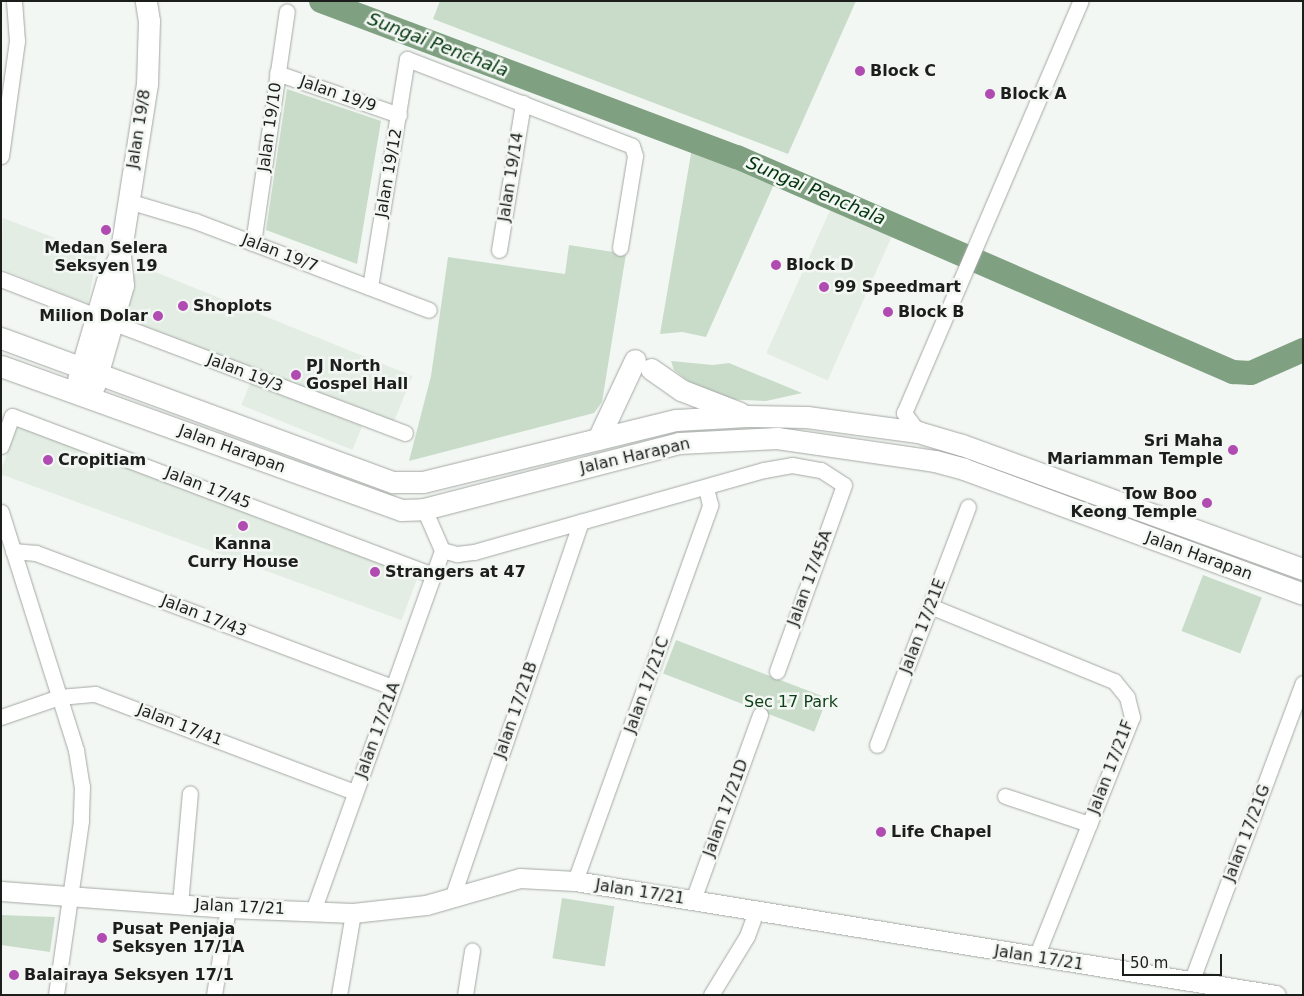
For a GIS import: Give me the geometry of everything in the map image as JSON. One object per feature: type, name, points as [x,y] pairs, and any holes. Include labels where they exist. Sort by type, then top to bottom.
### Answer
[{"type":"main road","name":"Jalan 19/8","points":[[82,395],[106,320],[107,281],[120,256],[147,84],[149,21],[146,1]]},
{"type":"main road","name":"Jalan Harapan","points":[[1,338],[393,482],[424,482],[676,420],[747,416],[807,417],[918,432],[1007,460],[1303,569]]},
{"type":"main road","points":[[598,439],[643,364],[681,390],[747,416]]},
{"type":"main road","name":"Jalan Harapan","points":[[1,366],[401,510],[424,509],[680,443],[777,438],[935,461],[964,469],[1303,594]]},
{"type":"street","points":[[1,154],[17,41],[14,1]]},
{"type":"street","points":[[918,432],[904,412],[1081,1]]},
{"type":"street","name":"Jalan 19/10","points":[[252,243],[287,11]]},
{"type":"street","name":"Jalan 19/12","points":[[370,287],[407,59],[523,103]]},
{"type":"street","name":"Jalan 19/9","points":[[278,73],[399,115]]},
{"type":"street","points":[[523,103],[632,146],[634,156],[620,248]]},
{"type":"street","name":"Jalan 19/14","points":[[499,250],[523,103]]},
{"type":"street","name":"Jalan 19/7","points":[[128,201],[252,243],[430,310]]},
{"type":"street","name":"Jalan 19/3","points":[[1,279],[405,433]]},
{"type":"street","name":"Jalan 17/45","points":[[1,446],[12,416],[433,575]]},
{"type":"street","name":"Jalan 17/45A","points":[[706,487],[792,465],[820,470],[844,485],[777,671]]},
{"type":"street","points":[[424,509],[442,550],[457,554],[474,552],[706,487]]},
{"type":"street","name":"Jalan 17/21C","points":[[575,881],[710,505],[706,487]]},
{"type":"street","name":"Jalan 17/21E","points":[[877,745],[968,507]]},
{"type":"street","points":[[1,512],[76,750],[82,786],[81,821],[56,995]]},
{"type":"street","name":"Jalan 17/21B","points":[[452,898],[580,522]]},
{"type":"street","name":"Jalan 17/21A","points":[[313,911],[442,550]]},
{"type":"street","name":"Jalan 17/43","points":[[14,551],[36,553],[393,687]]},
{"type":"street","name":"Jalan 17/21F","points":[[930,606],[1114,681],[1127,697],[1132,717],[1036,957]]},
{"type":"street","name":"Jalan 17/21G","points":[[1191,982],[1303,683]]},
{"type":"street","name":"Jalan 17/41","points":[[1,717],[60,697],[95,694],[356,792]]},
{"type":"street","name":"Jalan 17/21D","points":[[693,900],[760,715]]},
{"type":"street","points":[[180,904],[190,793]]},
{"type":"street","points":[[1005,796],[1090,824]]},
{"type":"street","name":"Jalan 17/21","points":[[1,891],[228,908],[353,913],[393,910],[452,898],[520,878],[575,881],[1276,995]]},
{"type":"street","points":[[214,995],[228,908]]},
{"type":"street","points":[[711,995],[746,936],[756,911]]},
{"type":"street","points":[[339,995],[353,913]]},
{"type":"street","points":[[464,995],[472,951]]},
{"type":"shaded area","points":[[831,208],[892,235],[828,381],[766,353]]},
{"type":"shaded area","points":[[3,218],[97,254],[88,304],[1,269]]},
{"type":"shaded area","points":[[138,265],[412,376],[391,428],[117,317]]},
{"type":"shaded area","points":[[251,381],[362,426],[353,450],[241,405]]},
{"type":"shaded area","points":[[17,426],[419,572],[402,620],[1,474]]},
{"type":"green space","points":[[440,1],[856,1],[788,154],[433,19]]},
{"type":"green space","points":[[287,89],[381,121],[357,264],[266,230]]},
{"type":"green space","points":[[692,148],[775,182],[706,337],[682,332],[660,334]]},
{"type":"green space","points":[[569,245],[626,254],[602,402],[594,413],[409,461],[431,376],[448,257],[565,274]]},
{"type":"green space","points":[[671,361],[713,365],[729,363],[802,393],[766,401],[725,399],[693,385],[674,370]]},
{"type":"green space","points":[[1203,575],[1262,598],[1240,654],[1181,631]]},
{"type":"green space","name":"Sec 17 Park","points":[[676,640],[827,698],[814,732],[663,674]]},
{"type":"green space","points":[[562,898],[614,906],[605,967],[552,958]]},
{"type":"green space","points":[[1,915],[55,917],[50,952],[1,945]]},
{"type":"waterway","name":"Sungai Penchala","points":[[321,1],[737,157],[1233,372],[1251,373],[1303,350]]},
{"type":"place","name":"Block C","points":[[860,71]]},
{"type":"place","name":"Block A","points":[[990,94]]},
{"type":"place","name":"Medan Selera Seksyen 19","points":[[106,230]]},
{"type":"place","name":"Block D","points":[[776,265]]},
{"type":"place","name":"99 Speedmart","points":[[824,287]]},
{"type":"place","name":"Shoplots","points":[[183,306]]},
{"type":"place","name":"Block B","points":[[888,312]]},
{"type":"place","name":"Milion Dolar","points":[[158,316]]},
{"type":"place","name":"PJ North Gospel Hall","points":[[296,375]]},
{"type":"place","name":"Sri Maha Mariamman Temple","points":[[1233,450]]},
{"type":"place","name":"Cropitiam","points":[[48,460]]},
{"type":"place","name":"Tow Boo Keong Temple","points":[[1207,503]]},
{"type":"place","name":"Kanna Curry House","points":[[243,526]]},
{"type":"place","name":"Strangers at 47","points":[[375,572]]},
{"type":"place","name":"Life Chapel","points":[[881,832]]},
{"type":"place","name":"Pusat Penjaja Seksyen 17/1A","points":[[102,938]]},
{"type":"place","name":"Balairaya Seksyen 17/1","points":[[14,975]]}]
